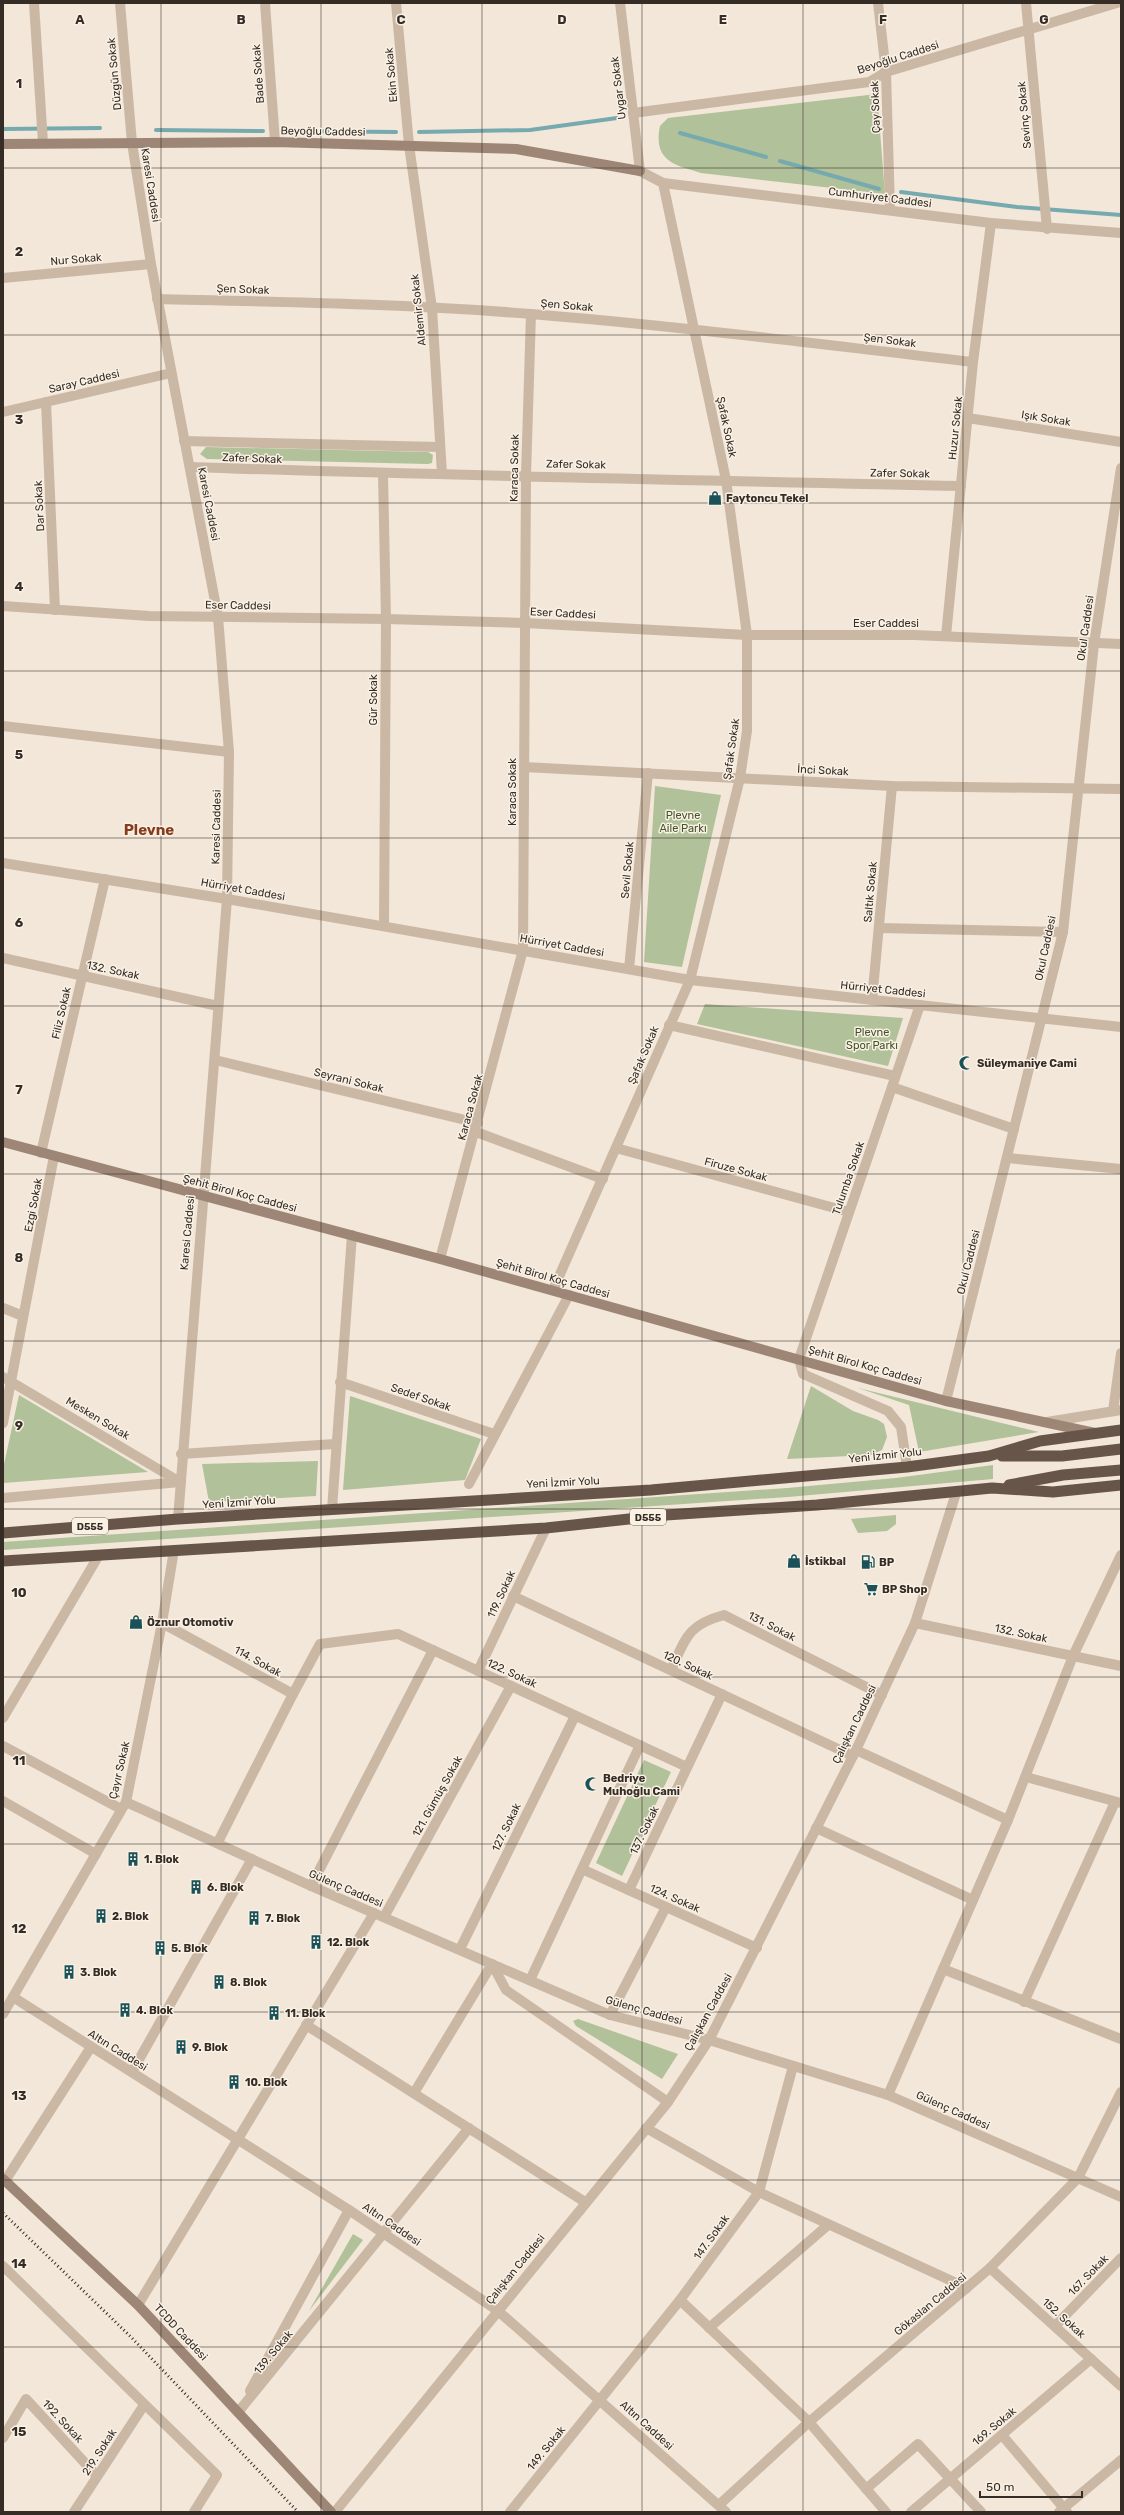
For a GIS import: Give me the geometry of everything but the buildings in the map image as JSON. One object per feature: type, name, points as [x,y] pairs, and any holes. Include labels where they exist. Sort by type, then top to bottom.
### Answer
[{"type":"highway","name":"Yeni İzmir Yolu","points":[[3,1533],[178,1519],[651,1490],[907,1467],[989,1456],[1040,1441],[1121,1430]]},
{"type":"highway","points":[[989,1456],[1062,1456],[1121,1449]]},
{"type":"highway","points":[[992,1488],[1064,1474],[1121,1470]]},
{"type":"highway","name":"D555","points":[[3,1561],[546,1528],[666,1515],[817,1505],[956,1493],[992,1488],[1053,1492],[1121,1485]]},
{"type":"main road","name":"Beyoğlu Caddesi","points":[[3,144],[43,139],[132,142],[409,144],[516,149],[640,171]]},
{"type":"main road","name":"Şehit Birol Koç Caddesi","points":[[3,1142],[553,1290],[946,1401],[1097,1433]]},
{"type":"main road","name":"TCDD Caddesi","points":[[4,2180],[138,2304],[239,2411],[331,2512]]},
{"type":"street","points":[[34,3],[43,139]]},
{"type":"street","name":"Düzgün Sokak","points":[[120,3],[132,142]]},
{"type":"street","name":"Bade Sokak","points":[[265,3],[275,142]]},
{"type":"street","name":"Ekin Sokak","points":[[396,3],[409,144]]},
{"type":"street","name":"Uygar Sokak","points":[[620,3],[640,171]]},
{"type":"street","name":"Çay Sokak","points":[[878,3],[886,72],[890,210]]},
{"type":"street","name":"Sevinç Sokak","points":[[1026,3],[1047,228]]},
{"type":"street","name":"Beyoğlu Caddesi","points":[[633,113],[869,82],[886,72],[1117,3]]},
{"type":"street","name":"Karesi Caddesi","points":[[132,142],[157,299],[218,616],[229,752],[227,899],[215,1060],[202,1196],[181,1454],[178,1519]]},
{"type":"street","name":"Aldemir Sokak","points":[[409,144],[432,308],[442,474]]},
{"type":"street","name":"Cumhuriyet Caddesi","points":[[640,171],[663,183],[991,223],[1121,233]]},
{"type":"street","name":"Şafak Sokak","points":[[553,1290],[690,980],[740,778],[747,731],[747,635],[726,480],[663,183]]},
{"type":"street","name":"Huzur Sokak","points":[[946,636],[973,362],[991,223]]},
{"type":"street","name":"Nur Sokak","points":[[3,278],[151,264]]},
{"type":"street","name":"Şen Sokak","points":[[157,299],[432,308],[531,314],[694,329],[973,362]]},
{"type":"street","name":"Karaca Sokak","points":[[440,1259],[477,1128],[523,950],[526,475],[531,314]]},
{"type":"street","name":"Saray Caddesi","points":[[3,412],[171,373]]},
{"type":"street","name":"Dar Sokak","points":[[46,402],[55,610]]},
{"type":"street","name":"Işık Sokak","points":[[968,418],[1121,442]]},
{"type":"street","points":[[184,441],[440,447]]},
{"type":"street","name":"Zafer Sokak","points":[[190,468],[383,474],[526,475],[961,486]]},
{"type":"street","name":"Okul Caddesi","points":[[946,1401],[1063,932],[1094,644],[1121,468]]},
{"type":"street","name":"Gür Sokak","points":[[383,474],[386,619],[384,926]]},
{"type":"street","name":"Eser Caddesi","points":[[3,606],[149,616],[386,619],[525,623],[747,635],[946,636],[1094,644],[1121,644]]},
{"type":"street","points":[[3,726],[229,752]]},
{"type":"street","name":"İnci Sokak","points":[[524,767],[892,786],[1121,788]]},
{"type":"street","name":"Sevil Sokak","points":[[629,969],[648,773]]},
{"type":"street","name":"Saltık Sokak","points":[[872,1000],[892,786]]},
{"type":"street","name":"Hürriyet Caddesi","points":[[3,863],[227,899],[690,980],[1121,1027]]},
{"type":"street","name":"Filiz Sokak","points":[[40,1153],[105,879]]},
{"type":"street","points":[[879,928],[1063,932]]},
{"type":"street","name":"132. Sokak","points":[[3,958],[218,1006]]},
{"type":"street","name":"Tulumba Sokak","points":[[799,1359],[920,1005]]},
{"type":"street","points":[[669,1025],[895,1076]]},
{"type":"street","name":"Seyrani Sokak","points":[[215,1060],[477,1128],[603,1178]]},
{"type":"street","points":[[892,1087],[1014,1129]]},
{"type":"street","name":"Firuze Sokak","points":[[616,1148],[849,1212]]},
{"type":"street","name":"Ezgi Sokak","points":[[3,1423],[7,1378],[23,1316],[54,1156]]},
{"type":"street","points":[[1007,1158],[1121,1169]]},
{"type":"street","points":[[332,1509],[335,1444],[352,1235]]},
{"type":"street","points":[[469,1484],[494,1434],[569,1295]]},
{"type":"street","points":[[3,1308],[23,1316]]},
{"type":"street","points":[[1047,1422],[1117,1411],[1121,1353]]},
{"type":"street","points":[[799,1359],[803,1374],[888,1411],[901,1427],[907,1467]]},
{"type":"street","name":"Mesken Sokak","points":[[7,1378],[180,1482]]},
{"type":"street","name":"Sedef Sokak","points":[[340,1382],[494,1434]]},
{"type":"street","points":[[181,1454],[335,1444]]},
{"type":"street","points":[[3,1498],[180,1482]]},
{"type":"street","name":"Çalışkan Caddesi","points":[[335,2512],[497,2310],[668,2102],[709,2040],[757,1948],[854,1753],[915,1623],[956,1493]]},
{"type":"street","name":"119. Sokak","points":[[478,1671],[546,1528]]},
{"type":"street","name":"Çayır Sokak","points":[[3,2014],[123,1806],[162,1623],[174,1550]]},
{"type":"street","points":[[3,1718],[99,1555]]},
{"type":"street","points":[[888,2095],[1008,1820],[1073,1656],[1121,1555]]},
{"type":"street","name":"120. Sokak","points":[[513,1596],[722,1694],[1008,1820]]},
{"type":"street","name":"131. Sokak","points":[[671,1670],[689,1632],[706,1620],[724,1615],[882,1695]]},
{"type":"street","name":"114. Sokak","points":[[162,1623],[293,1694]]},
{"type":"street","name":"132. Sokak","points":[[915,1623],[1121,1666]]},
{"type":"street","name":"122. Sokak","points":[[293,1694],[320,1644],[398,1634],[687,1767]]},
{"type":"street","points":[[311,1886],[433,1650]]},
{"type":"street","name":"121. Gümüş Sokak","points":[[384,1917],[511,1686]]},
{"type":"street","points":[[218,1842],[293,1694]]},
{"type":"street","name":"137. Sokak","points":[[629,1890],[722,1694]]},
{"type":"street","name":"127. Sokak","points":[[460,1949],[575,1716]]},
{"type":"street","points":[[530,1980],[584,1870],[640,1745]]},
{"type":"street","name":"Gülenç Caddesi","points":[[3,1746],[123,1806],[218,1842],[311,1886],[610,2015],[709,2040],[888,2095],[1121,2197]]},
{"type":"street","points":[[1024,2002],[1118,1802],[1026,1777]]},
{"type":"street","points":[[3,1801],[96,1854]]},
{"type":"street","points":[[816,1828],[973,1900]]},
{"type":"street","points":[[132,2072],[252,1859]]},
{"type":"street","name":"124. Sokak","points":[[584,1870],[757,1948]]},
{"type":"street","points":[[610,2015],[666,1907]]},
{"type":"street","points":[[138,2304],[374,1913]]},
{"type":"street","points":[[414,2093],[492,1964]]},
{"type":"street","points":[[492,1964],[506,1990],[668,2102]]},
{"type":"street","points":[[942,1969],[1121,2039]]},
{"type":"street","name":"Altın Caddesi","points":[[13,1997],[349,2210],[497,2310],[723,2509]]},
{"type":"street","points":[[306,2025],[585,2202]]},
{"type":"street","points":[[4,2180],[91,2047]]},
{"type":"street","name":"147. Sokak","points":[[601,2400],[680,2300],[759,2192],[793,2066]]},
{"type":"street","name":"Gökaslan Caddesi","points":[[723,2509],[808,2422],[990,2268],[1078,2178],[1121,2092]]},
{"type":"street","name":"139. Sokak","points":[[239,2411],[386,2234],[469,2128]]},
{"type":"street","points":[[646,2128],[759,2192],[968,2288]]},
{"type":"street","name":"139. Sokak","points":[[239,2411],[349,2210]]},
{"type":"street","points":[[709,2328],[828,2225]]},
{"type":"street","name":"167. Sokak","points":[[1055,2326],[1121,2258]]},
{"type":"street","points":[[3,2266],[217,2475],[194,2512]]},
{"type":"street","name":"152. Sokak","points":[[990,2268],[1121,2386]]},
{"type":"street","points":[[680,2300],[808,2422],[886,2512]]},
{"type":"street","name":"169. Sokak","points":[[912,2512],[1091,2359]]},
{"type":"street","name":"192. Sokak","points":[[3,2438],[26,2399],[97,2476]]},
{"type":"street","name":"149. Sokak","points":[[516,2510],[601,2400]]},
{"type":"street","name":"219. Sokak","points":[[74,2512],[144,2405]]},
{"type":"street","points":[[1002,2435],[1063,2511],[1121,2460]]},
{"type":"street","points":[[866,2489],[918,2444],[981,2512]]},
{"type":"green space","points":[[877,94],[885,194],[701,173],[674,164],[667,159],[660,147],[660,126],[668,118]]},
{"type":"green space","points":[[206,447],[428,452],[433,455],[432,463],[428,464],[207,459],[200,454]]},
{"type":"green space","name":"Plevne Aile Parkı","points":[[655,786],[721,795],[682,967],[644,962]]},
{"type":"green space","name":"Plevne Spor Parkı","points":[[705,1004],[903,1018],[888,1066],[697,1024]]},
{"type":"green space","points":[[811,1386],[853,1411],[878,1420],[884,1424],[887,1437],[882,1450],[871,1455],[787,1459]]},
{"type":"green space","points":[[858,1388],[1039,1432],[919,1452],[909,1405]]},
{"type":"green space","points":[[19,1395],[148,1472],[3,1483],[3,1469]]},
{"type":"green space","points":[[350,1396],[481,1439],[465,1480],[343,1490]]},
{"type":"green space","points":[[318,1461],[316,1496],[209,1502],[202,1464]]},
{"type":"green space","points":[[993,1465],[993,1479],[788,1497],[3,1550],[3,1542],[787,1488],[896,1478]]},
{"type":"green space","points":[[896,1515],[896,1524],[887,1531],[858,1533],[851,1519]]},
{"type":"green space","points":[[644,1760],[671,1772],[622,1876],[596,1863]]},
{"type":"green space","points":[[578,2019],[678,2054],[662,2079],[576,2026],[573,2021]]},
{"type":"green space","points":[[353,2234],[363,2240],[309,2311]]},
{"type":"waterway","points":[[419,132],[530,130],[617,118]]},
{"type":"waterway","points":[[3,129],[100,128]]},
{"type":"waterway","points":[[156,130],[263,131]]},
{"type":"waterway","points":[[286,131],[396,132]]},
{"type":"waterway","points":[[680,133],[766,157]]},
{"type":"waterway","points":[[780,161],[879,189]]},
{"type":"waterway","points":[[901,192],[1017,207],[1121,215]]},
{"type":"railway","points":[[3,2213],[131,2337],[298,2512]]},
{"type":"place","name":"Faytoncu Tekel","points":[[715,498]]},
{"type":"place","name":"Süleymaniye Cami","points":[[966,1063]]},
{"type":"place","name":"İstikbal","points":[[794,1561]]},
{"type":"place","name":"BP","points":[[868,1562]]},
{"type":"place","name":"BP Shop","points":[[871,1589]]},
{"type":"place","name":"Öznur Otomotiv","points":[[136,1622]]},
{"type":"place","name":"Bedriye Muhoğlu Cami","points":[[592,1784]]},
{"type":"place","name":"1. Blok","points":[[133,1859]]},
{"type":"place","name":"6. Blok","points":[[196,1887]]},
{"type":"place","name":"2. Blok","points":[[101,1916]]},
{"type":"place","name":"7. Blok","points":[[254,1918]]},
{"type":"place","name":"12. Blok","points":[[316,1942]]},
{"type":"place","name":"5. Blok","points":[[160,1948]]},
{"type":"place","name":"3. Blok","points":[[69,1972]]},
{"type":"place","name":"8. Blok","points":[[219,1982]]},
{"type":"place","name":"4. Blok","points":[[125,2010]]},
{"type":"place","name":"11. Blok","points":[[274,2013]]},
{"type":"place","name":"9. Blok","points":[[181,2047]]},
{"type":"place","name":"10. Blok","points":[[234,2082]]},
{"type":"district","name":"Plevne","points":[[149,830]]}]
